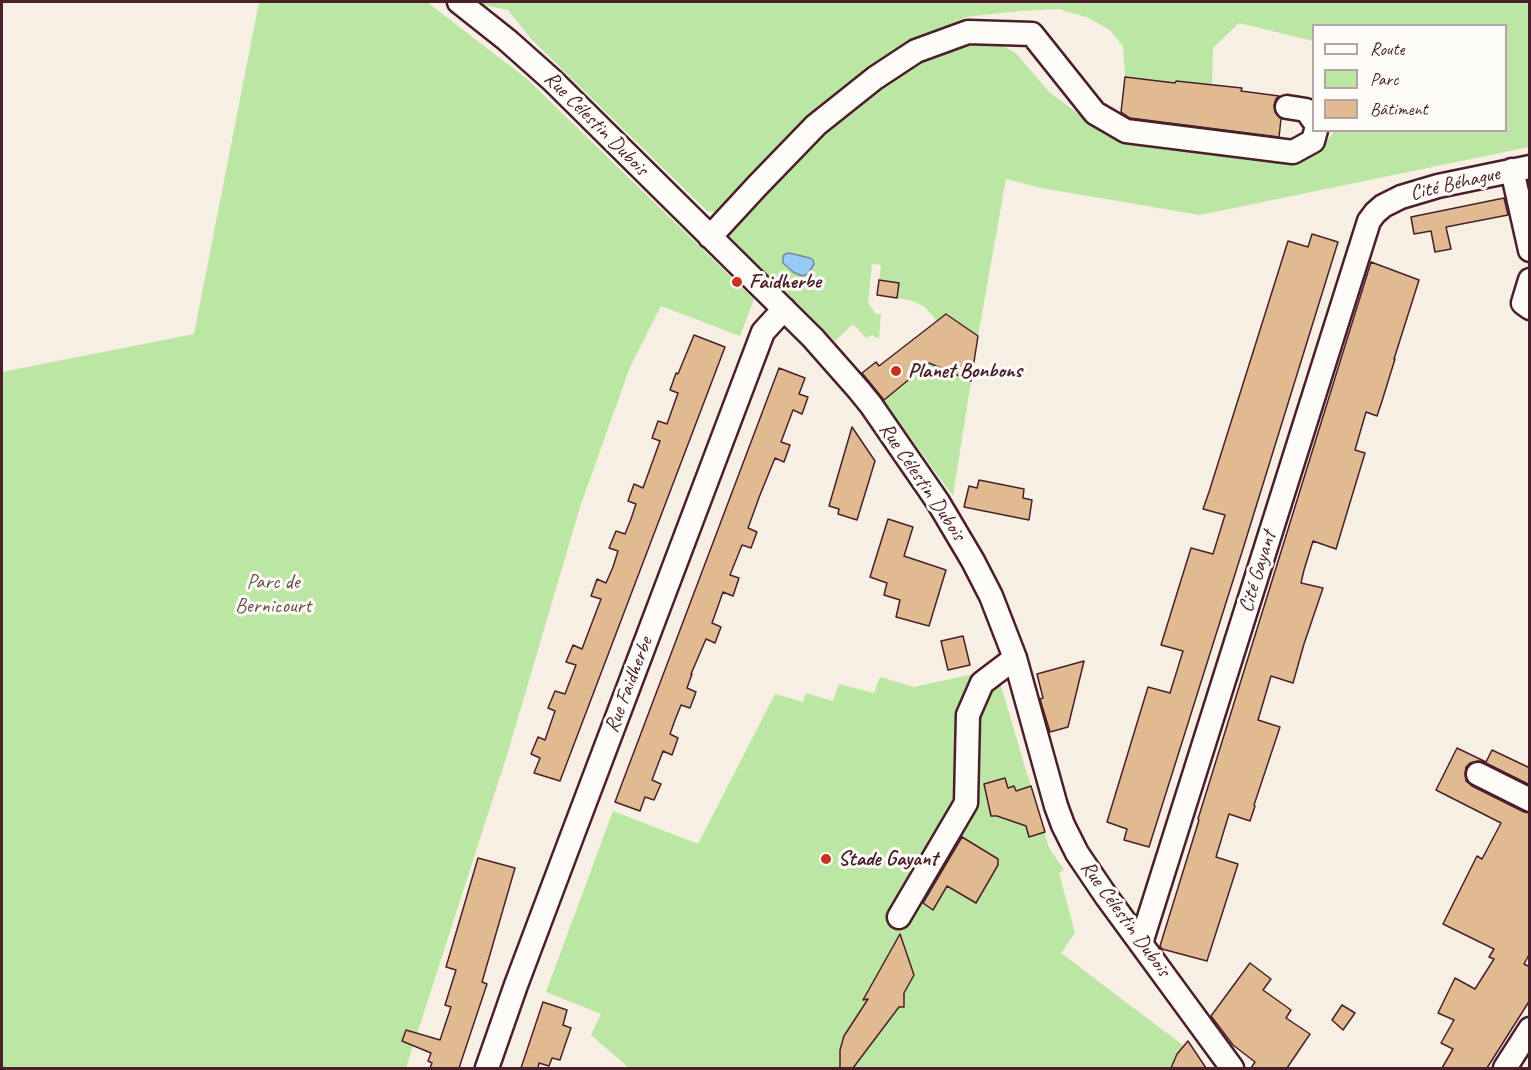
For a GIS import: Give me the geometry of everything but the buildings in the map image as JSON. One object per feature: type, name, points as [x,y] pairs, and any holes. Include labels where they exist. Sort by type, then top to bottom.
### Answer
[{"type":"street","name":"Rue Célestin Dubois","points":[[459,2],[537,66],[784,309],[858,389],[938,502],[991,596],[1015,658],[1063,825],[1077,853],[1232,1068]]},
{"type":"street","points":[[710,237],[816,125],[875,78],[916,51],[968,33],[1032,34],[1095,113],[1126,132],[1293,152],[1313,141],[1315,132]]},
{"type":"street","points":[[1287,107],[1306,110],[1312,118]]},
{"type":"street","points":[[1521,169],[1530,250]]},
{"type":"street","name":"Cité Béhague","points":[[1383,206],[1401,196],[1438,186],[1521,169]]},
{"type":"street","name":"Cité Gayant","points":[[1141,943],[1365,232],[1369,221],[1383,206]]},
{"type":"street","points":[[1530,280],[1523,303],[1530,308]]},
{"type":"street","name":"Rue Faidherbe","points":[[487,1068],[541,918],[763,332],[784,309]]},
{"type":"street","points":[[899,917],[966,803],[968,715],[982,683],[1015,658]]},
{"type":"street","points":[[1478,774],[1530,800]]},
{"type":"street","points":[[1505,1068],[1530,1029]]},
{"type":"green space","name":"Parc de Bernicourt","points":[[259,2],[427,2],[527,79],[754,299],[740,336],[661,306],[630,367],[580,507],[507,755],[406,1068],[2,1068],[2,372],[194,334]]},
{"type":"green space","points":[[480,2],[1529,2],[1529,147],[1200,215],[1041,188],[1006,179],[978,336],[964,327],[946,370],[971,381],[953,496],[883,400],[932,361],[955,323],[947,313],[937,321],[925,307],[913,301],[897,298],[899,283],[879,280],[881,265],[872,264],[868,303],[876,314],[881,314],[879,339],[872,335],[866,338],[853,324],[835,341],[729,236],[732,225],[820,130],[920,58],[962,41],[987,39],[1017,54],[1049,92],[1084,118],[1119,134],[1324,144],[1334,132],[1507,132],[1507,24],[1312,24],[1312,41],[1239,23],[1213,48],[1212,85],[1125,77],[1123,46],[1110,30],[1089,18],[1059,9],[966,17],[915,42],[721,213],[707,211],[532,40],[508,10]],"holes":[[[789,253],[813,260],[802,276],[787,268]]]},
{"type":"green space","name":"Stade Gayant","points":[[996,669],[1049,848],[1064,870],[1059,873],[1075,933],[1061,953],[1184,1046],[1176,1055],[1171,1068],[629,1068],[591,1035],[601,1014],[546,992],[613,811],[698,844],[775,694],[803,702],[806,693],[833,701],[839,684],[874,693],[880,677],[914,687]]},
{"type":"water","points":[[789,253],[813,260],[814,264],[808,274],[802,276],[783,263],[783,256]]},
{"type":"place","name":"Faidherbe","points":[[737,282]]},
{"type":"place","name":"Planet Bonbons","points":[[896,371]]},
{"type":"place","name":"Stade Gayant","points":[[826,859]]}]
